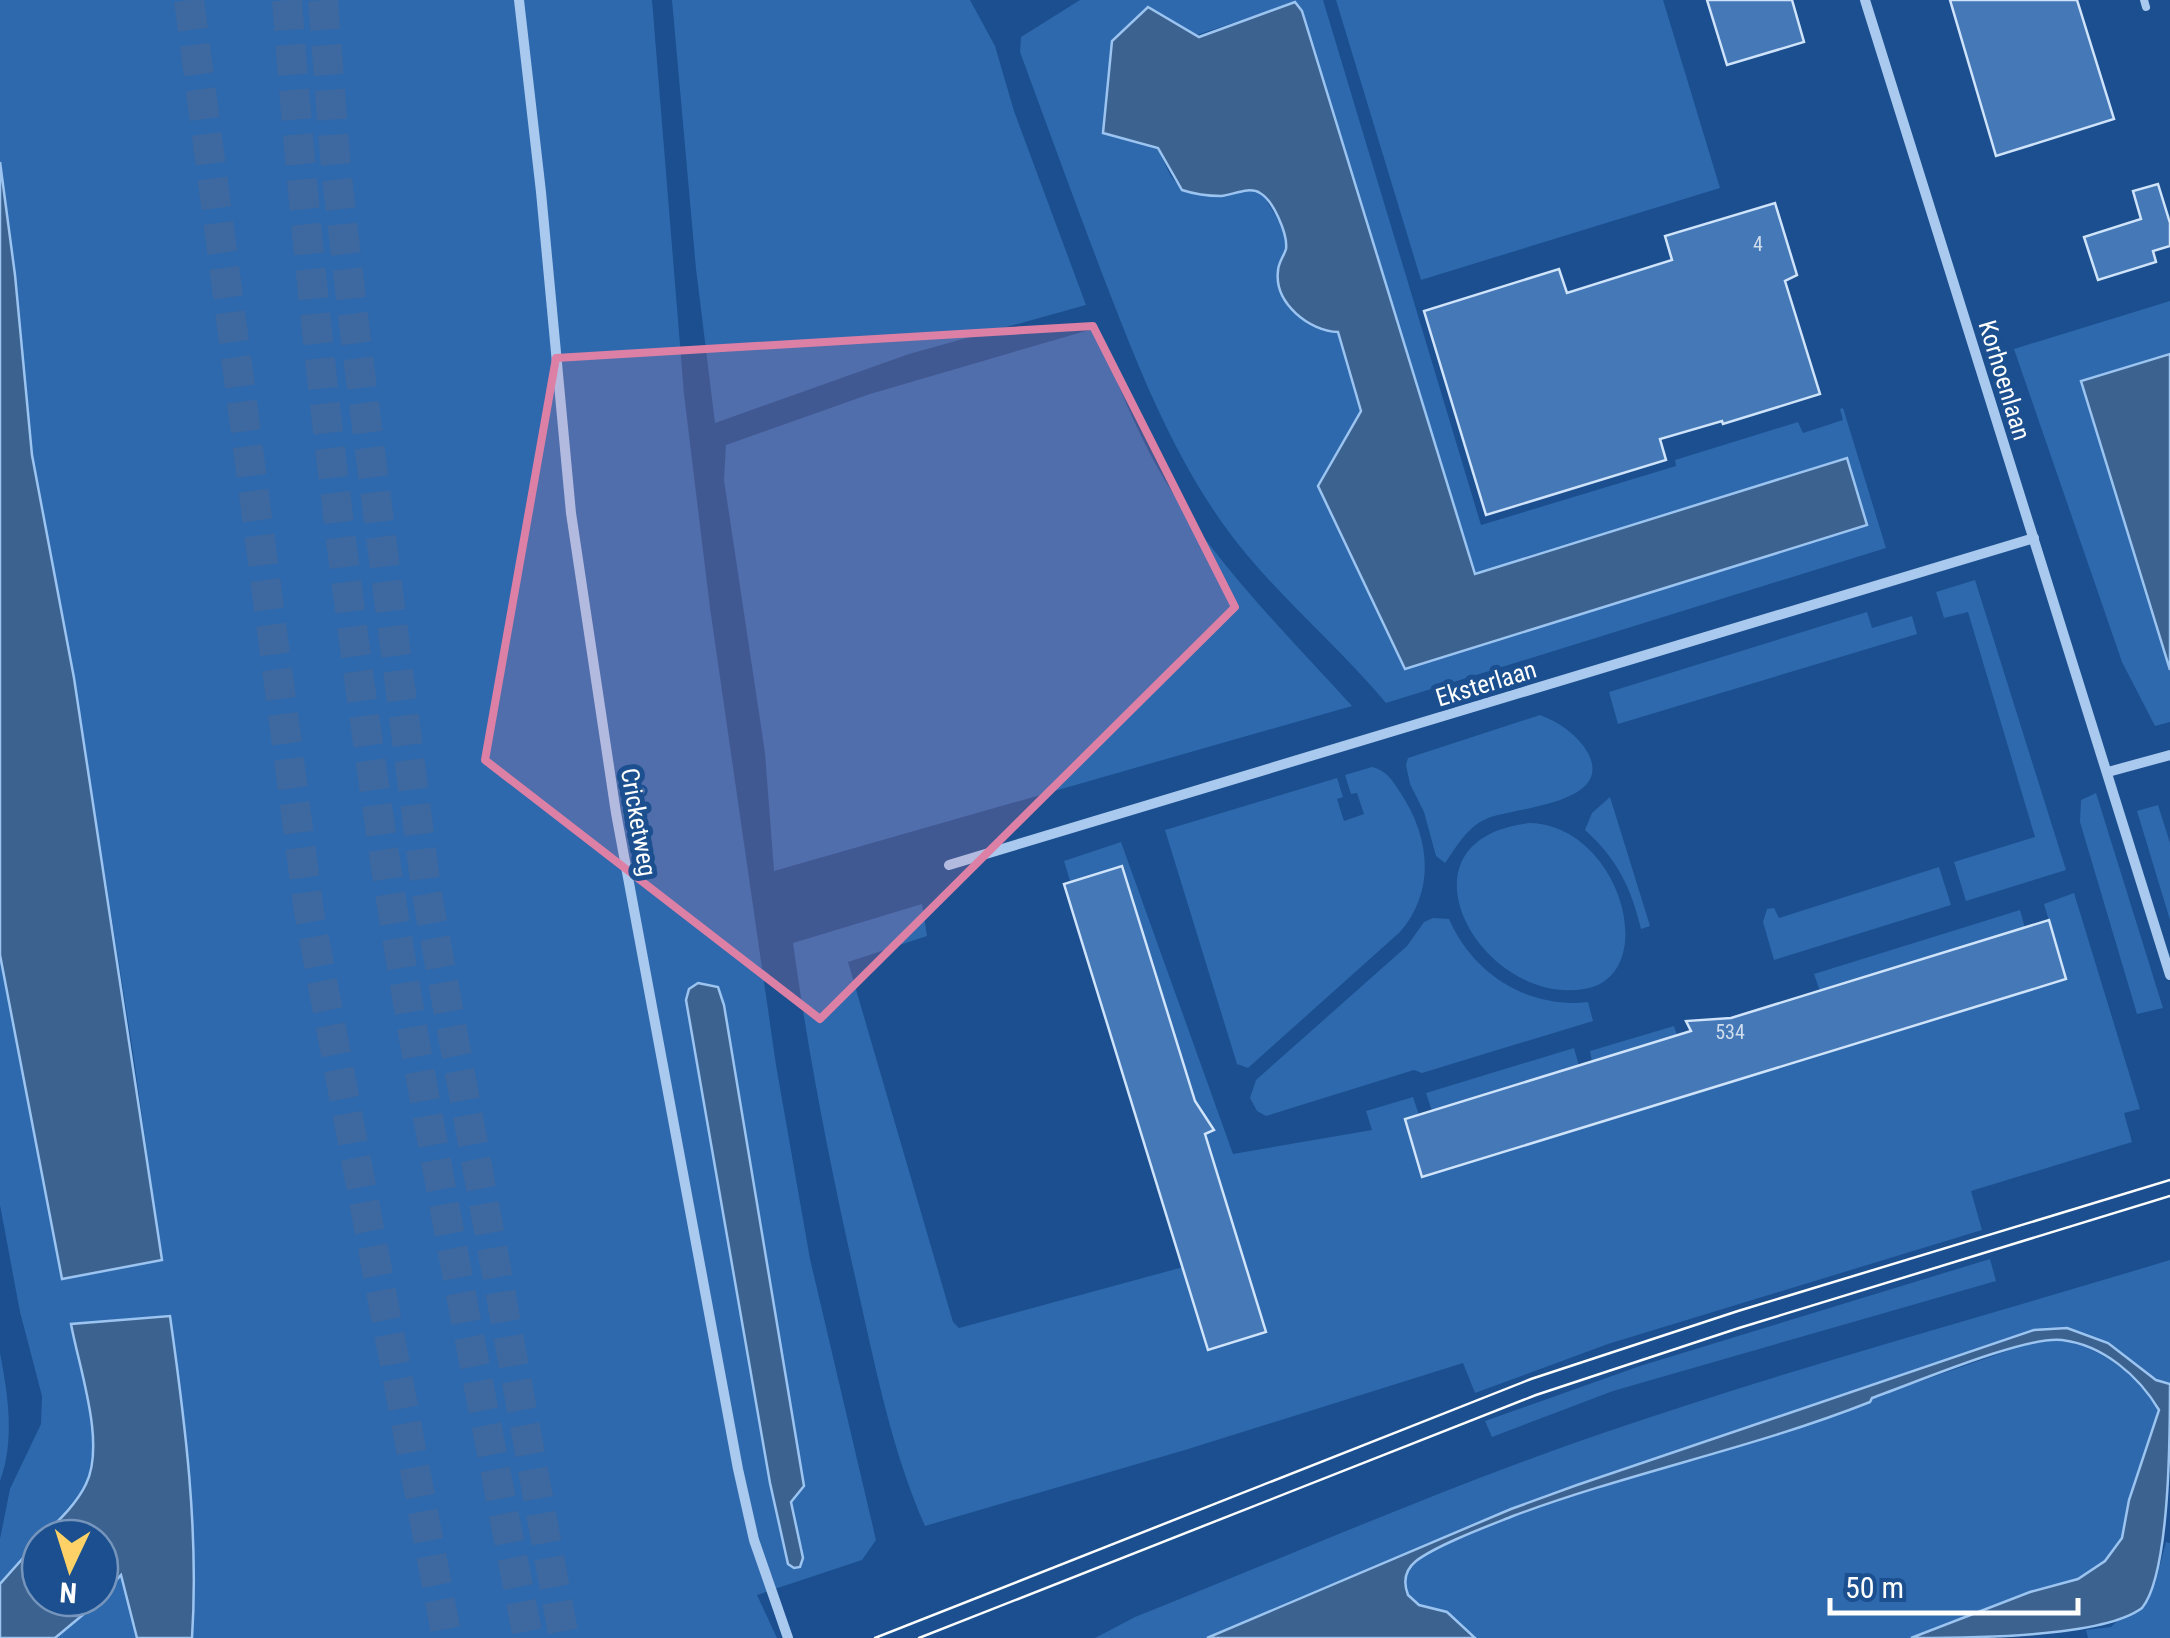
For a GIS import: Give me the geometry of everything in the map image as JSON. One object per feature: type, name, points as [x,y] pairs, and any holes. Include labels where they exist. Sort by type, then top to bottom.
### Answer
[{"type":"street","name":"Cricketweg","points":[[519,0],[542,192],[571,514],[616,812],[738,1469],[754,1540],[788,1638]]},
{"type":"street","name":"Korhoenlaan","points":[[1865,0],[2170,975]]},
{"type":"street","name":"Eksterlaan","points":[[949,865],[2034,538]]},
{"type":"street","points":[[2108,772],[2170,755]]},
{"type":"highlighted area","points":[[1093,326],[1235,607],[820,1019],[485,760],[556,358]]},
{"type":"shaded area","points":[[0,0],[652,0],[684,394],[710,608],[776,1065],[810,1259],[876,1540],[862,1560],[757,1595],[777,1638],[192,1638],[192,1517],[170,1316],[94,1442],[87,1483],[75,1502],[60,1518],[20,1518],[20,1562],[0,1584],[0,1539],[10,1489],[41,1424],[42,1396],[20,1312],[0,1205],[0,955],[62,1279],[162,1260],[74,678],[32,455],[0,162]]},
{"type":"shaded area","points":[[672,0],[970,0],[995,46],[1014,111],[1086,305],[909,354],[715,423],[696,269]]},
{"type":"shaded area","points":[[1080,0],[1323,0],[1481,525],[1676,466],[1675,460],[1798,422],[1803,433],[1843,420],[1843,408],[1886,548],[1386,703],[1241,548],[1205,497],[1173,441],[1110,294],[1020,52],[1021,37]],"holes":[[[1295,2],[1302,11],[1475,574],[1846,459],[1405,668],[1318,486],[1362,411],[1338,332],[1306,322],[1283,295],[1278,273],[1286,239],[1262,194],[1247,190],[1214,195],[1192,193],[1171,176],[1158,148],[1194,36]]]},
{"type":"shaded area","points":[[1336,0],[1663,0],[1720,188],[1421,280]]},
{"type":"shaded area","points":[[1295,2],[1302,11],[1475,574],[1847,458],[1867,525],[1405,669],[1318,486],[1361,411],[1338,332],[1305,321],[1282,294],[1278,271],[1286,243],[1274,210],[1256,191],[1221,196],[1182,190],[1158,148],[1103,133],[1112,41],[1148,7],[1199,37]]},
{"type":"shaded area","points":[[0,162],[32,455],[74,678],[162,1260],[62,1279],[0,955]]},
{"type":"shaded area","points":[[2170,301],[2170,354],[2081,381],[2170,670],[2170,722],[2155,726],[2122,662],[2014,349]]},
{"type":"shaded area","points":[[1096,328],[1142,438],[1178,501],[1239,581],[1352,706],[774,871],[765,753],[724,480],[726,445],[870,394]]},
{"type":"shaded area","points":[[2170,354],[2170,670],[2081,381]]},
{"type":"shaded area","points":[[1975,580],[2066,870],[1966,901],[1954,862],[2035,837],[1968,612],[1944,618],[1936,592]]},
{"type":"shaded area","points":[[1867,612],[1872,628],[1912,616],[1917,634],[1618,724],[1609,692]]},
{"type":"shaded area","points":[[1540,715],[1567,730],[1584,746],[1592,770],[1587,784],[1557,801],[1486,819],[1462,839],[1445,863],[1436,856],[1424,812],[1410,784],[1408,758]]},
{"type":"shaded area","points":[[1372,767],[1392,780],[1410,809],[1423,845],[1424,881],[1412,916],[1400,932],[1248,1068],[1237,1064],[1165,830],[1337,778],[1343,797],[1337,799],[1344,821],[1364,814],[1345,775]]},
{"type":"shaded area","points":[[2096,793],[2163,1008],[2137,1014],[2080,822],[2081,800]]},
{"type":"shaded area","points":[[1610,797],[1650,926],[1641,929],[1621,875],[1585,830],[1592,813]]},
{"type":"shaded area","points":[[2158,805],[2170,843],[2170,920],[2137,811]]},
{"type":"shaded area","points":[[1530,823],[1562,831],[1588,849],[1608,874],[1621,903],[1625,932],[1621,958],[1608,979],[1584,989],[1546,987],[1512,972],[1484,948],[1464,918],[1457,887],[1463,858],[1487,835]]},
{"type":"shaded area","points":[[1121,842],[1233,1154],[1372,1130],[1366,1111],[1413,1097],[1419,1115],[1405,1120],[1423,1177],[2066,979],[2044,904],[2074,893],[2140,1109],[2124,1113],[2132,1142],[1971,1191],[1982,1230],[1608,1344],[1475,1393],[1463,1363],[925,1526],[894,1439],[871,1350],[822,1117],[793,943],[922,904],[927,936],[848,962],[953,1322],[959,1328],[1187,1266],[1064,861]]},
{"type":"shaded area","points":[[1939,867],[1951,905],[1774,960],[1763,922],[1767,909],[1774,908],[1779,918]]},
{"type":"shaded area","points":[[2020,910],[2025,928],[1820,991],[1814,974]]},
{"type":"shaded area","points":[[1449,919],[1472,956],[1505,984],[1544,1000],[1588,1002],[1593,1021],[1266,1116],[1257,1111],[1250,1098],[1256,1080],[1407,946],[1424,922]]},
{"type":"shaded area","points":[[698,983],[718,987],[724,1005],[804,1486],[791,1502],[803,1558],[800,1567],[788,1564],[770,1483],[686,1000],[689,989]]},
{"type":"shaded area","points":[[1674,1026],[1677,1035],[1592,1062],[1590,1051]]},
{"type":"shaded area","points":[[1574,1048],[1579,1066],[1432,1111],[1426,1093]]},
{"type":"shaded area","points":[[1990,1259],[1996,1281],[1613,1391],[1492,1437],[1485,1421],[1640,1366]]},
{"type":"shaded area","points":[[2170,1260],[2170,1384],[2096,1338],[2061,1329],[2034,1330],[1511,1509],[1207,1638],[1095,1638],[1135,1617],[1547,1453],[1746,1386]]},
{"type":"shaded area","points":[[170,1316],[192,1517],[192,1638],[137,1638],[120,1576],[120,1518],[61,1518],[86,1484],[93,1448],[85,1383],[71,1324]]},
{"type":"shaded area","points":[[2067,1328],[2108,1343],[2156,1380],[2170,1384],[2166,1502],[2158,1566],[2142,1608],[2123,1618],[2066,1631],[1911,1638],[2030,1592],[2078,1579],[2105,1561],[2122,1538],[2129,1500],[2159,1410],[2141,1385],[2105,1355],[2077,1343],[2045,1340],[1940,1372],[1826,1418],[1557,1500],[1490,1525],[1416,1561],[1407,1572],[1408,1595],[1419,1605],[1447,1612],[1475,1638],[1207,1638],[1511,1509],[1577,1485],[2034,1330]]},
{"type":"shaded area","points":[[2061,1339],[2117,1365],[2140,1385],[2159,1410],[2129,1500],[2122,1538],[2105,1561],[2078,1579],[2030,1592],[1911,1638],[1475,1638],[1447,1612],[1419,1605],[1408,1595],[1406,1576],[1416,1561],[1449,1542],[1513,1516],[1826,1418],[2033,1342]]},
{"type":"shaded area","points":[[0,1353],[9,1434],[0,1481]]},
{"type":"shaded area","points":[[2166,1542],[2170,1543],[2170,1638],[2088,1638],[2086,1630],[2111,1627],[2155,1584]]},
{"type":"shaded area","points":[[20,1562],[20,1618],[79,1618],[55,1638],[0,1638],[0,1584]]},
{"type":"shaded area","points":[[120,1575],[137,1638],[55,1638],[79,1618],[120,1618]]},
{"type":"building","points":[[1707,0],[1792,0],[1804,42],[1727,65]]},
{"type":"building","points":[[1950,0],[2077,0],[2114,119],[1996,156]]},
{"type":"building","points":[[2158,184],[2170,223],[2170,246],[2153,251],[2156,262],[2098,280],[2084,237],[2141,219],[2133,191]]},
{"type":"building","points":[[1775,203],[1797,275],[1785,281],[1820,394],[1660,439],[1666,460],[1486,515],[1424,311],[1559,269],[1567,293],[1672,260],[1665,236]]},
{"type":"building","points":[[1122,866],[1195,1101],[1214,1130],[1205,1134],[1266,1332],[1208,1350],[1064,884]]},
{"type":"building","points":[[2049,920],[2066,979],[1422,1177],[1405,1119],[1691,1031],[1686,1021],[1731,1018]]},
{"type":"tunnel","points":[[189,0],[309,912],[447,1638]]},
{"type":"tunnel","points":[[287,0],[317,335],[343,559],[390,893],[421,1080],[528,1638]]},
{"type":"tunnel","points":[[323,0],[336,169],[426,889],[564,1638]]},
{"type":"tram line","points":[[875,1638],[1531,1379],[1738,1311],[2170,1180]]},
{"type":"tram line","points":[[919,1638],[1536,1395],[1739,1328],[2170,1196]]}]
